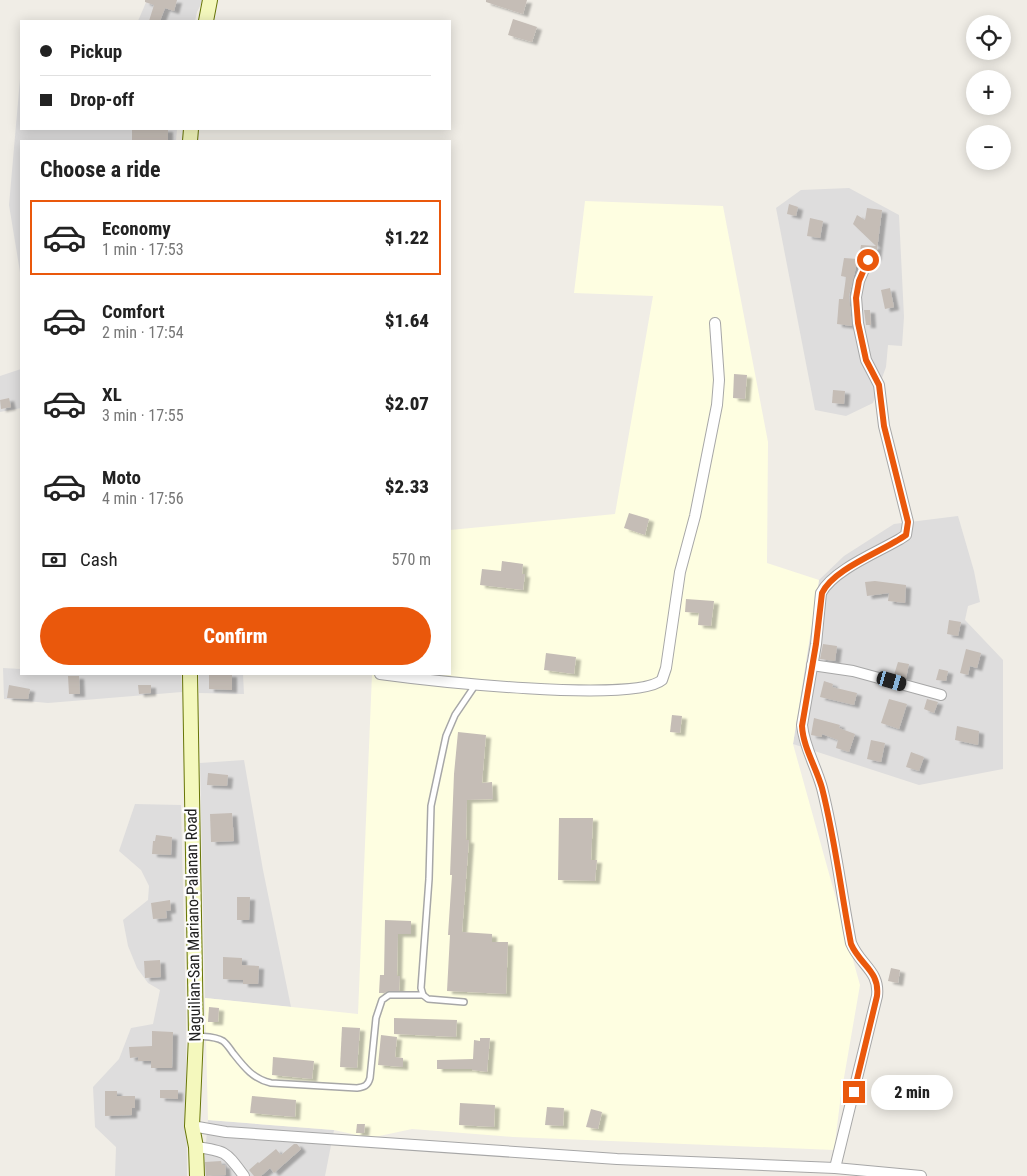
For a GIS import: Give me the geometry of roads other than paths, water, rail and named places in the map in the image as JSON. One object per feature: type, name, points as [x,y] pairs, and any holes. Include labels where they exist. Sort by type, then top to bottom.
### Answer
[{"type":"main road","points":[[206,20],[210,0]]},
{"type":"main road","name":"Naguilian-San Mariano-Palanan Road","points":[[190,675],[196,1036],[192,1126],[196,1147],[197,1176]]},
{"type":"street","points":[[835,1168],[878,986],[872,971],[855,952],[851,944],[825,803],[814,763],[802,736],[802,726],[820,599],[824,587],[835,576],[906,535],[908,529],[908,522],[884,426],[879,385],[866,360],[858,323],[856,298],[859,281],[868,260]]},
{"type":"street","points":[[391,675],[589,691],[650,687],[662,680],[666,668],[680,572],[695,516],[717,405],[719,380],[715,323]]},
{"type":"street","points":[[812,665],[853,671],[941,695]]},
{"type":"street","points":[[192,1126],[226,1132],[617,1159],[835,1168],[920,1176]]},
{"type":"street","points":[[196,1147],[219,1150],[229,1156],[244,1176]]},
{"type":"lane","points":[[464,1002],[428,999],[423,995],[421,988],[431,806],[446,736],[455,715],[476,683]]},
{"type":"lane","points":[[196,1036],[214,1038],[226,1043],[242,1065],[253,1076],[262,1081],[281,1084],[357,1088],[369,1083],[376,1018],[382,1000],[389,995],[423,995]]}]
